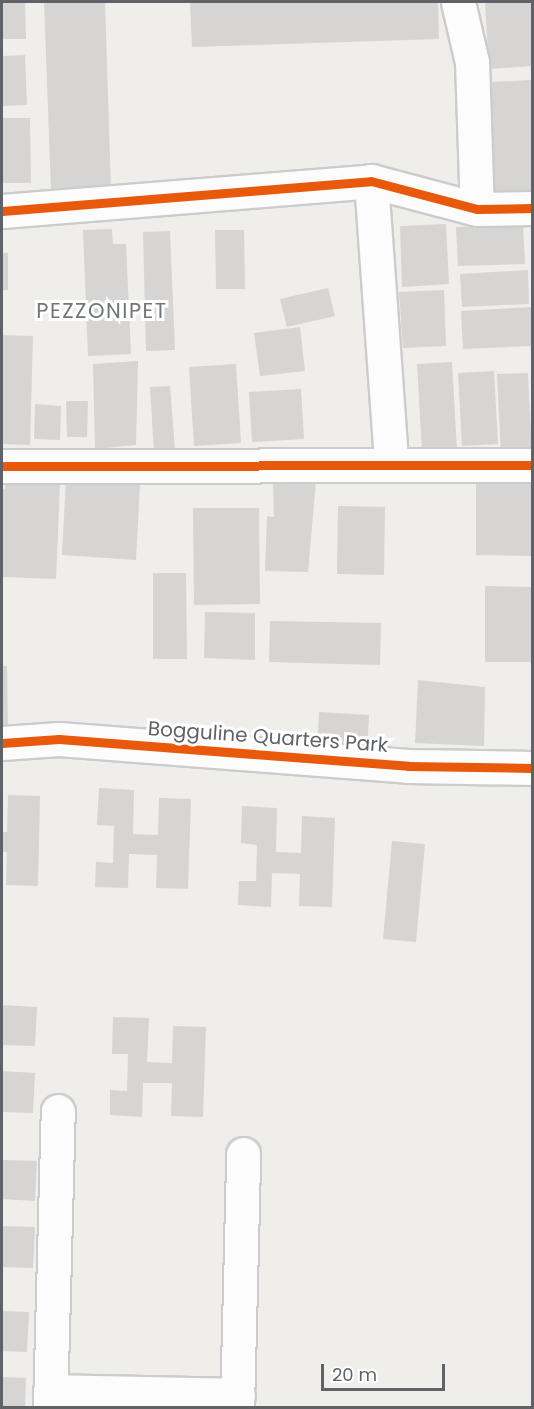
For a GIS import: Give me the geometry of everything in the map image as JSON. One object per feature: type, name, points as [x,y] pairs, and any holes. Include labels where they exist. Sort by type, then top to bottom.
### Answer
[{"type":"street","points":[[458,2],[472,62],[477,209]]},
{"type":"street","points":[[371,181],[391,464]]},
{"type":"street","points":[[2,211],[371,181],[477,209],[532,208]]},
{"type":"street","points":[[2,466],[532,465]]},
{"type":"street","name":"Bogguline Quarters Park","points":[[2,743],[59,739],[408,766],[532,768]]},
{"type":"street","points":[[58,1111],[50,1399],[237,1401],[243,1154]]},
{"type":"building","points":[[2,2],[25,2],[26,39],[2,39]]},
{"type":"building","points":[[44,2],[105,2],[111,189],[51,190]]},
{"type":"building","points":[[190,2],[438,2],[439,39],[192,47]]},
{"type":"building","points":[[485,2],[532,2],[532,66],[489,69]]},
{"type":"building","points":[[25,55],[27,105],[2,106],[2,56]]},
{"type":"building","points":[[532,80],[532,197],[495,199],[490,82]]},
{"type":"building","points":[[2,118],[30,118],[31,183],[2,183]]},
{"type":"building","points":[[446,224],[449,284],[402,287],[400,226]]},
{"type":"building","points":[[523,224],[525,264],[458,266],[456,227]]},
{"type":"building","points":[[112,229],[113,244],[126,244],[131,354],[88,356],[83,230]]},
{"type":"building","points":[[215,230],[244,230],[245,289],[216,289]]},
{"type":"building","points":[[170,231],[175,350],[146,351],[143,232]]},
{"type":"building","points":[[2,253],[8,253],[8,290],[2,290]]},
{"type":"building","points":[[528,270],[529,304],[462,307],[460,274]]},
{"type":"building","points":[[328,288],[335,316],[287,327],[280,299]]},
{"type":"building","points":[[444,290],[446,346],[403,348],[399,292]]},
{"type":"building","points":[[532,307],[532,346],[463,349],[461,311]]},
{"type":"building","points":[[300,327],[305,371],[260,376],[254,333]]},
{"type":"building","points":[[2,335],[33,336],[30,445],[2,444]]},
{"type":"building","points":[[138,361],[136,445],[95,449],[93,364]]},
{"type":"building","points":[[452,362],[457,450],[422,452],[417,364]]},
{"type":"building","points":[[236,364],[241,443],[194,446],[189,367]]},
{"type":"building","points":[[494,371],[498,444],[462,446],[458,373]]},
{"type":"building","points":[[528,373],[532,452],[501,453],[497,374]]},
{"type":"building","points":[[170,386],[175,450],[154,452],[150,387]]},
{"type":"building","points":[[301,389],[304,439],[252,442],[249,392]]},
{"type":"building","points":[[66,401],[88,401],[87,437],[67,437]]},
{"type":"building","points":[[35,404],[61,406],[60,440],[34,439]]},
{"type":"building","points":[[66,480],[140,484],[136,560],[62,555]]},
{"type":"building","points":[[316,480],[308,572],[265,571],[267,516],[274,517],[273,482]]},
{"type":"building","points":[[6,481],[60,484],[56,579],[2,577],[2,489],[5,489]]},
{"type":"building","points":[[476,483],[532,483],[532,556],[476,555]]},
{"type":"building","points":[[338,506],[385,507],[384,575],[337,574]]},
{"type":"building","points":[[193,508],[259,508],[260,604],[194,605]]},
{"type":"building","points":[[153,573],[186,573],[187,659],[153,659]]},
{"type":"building","points":[[485,586],[532,587],[532,662],[485,662]]},
{"type":"building","points":[[205,612],[255,613],[255,660],[204,658]]},
{"type":"building","points":[[270,621],[381,623],[380,665],[269,662]]},
{"type":"building","points":[[2,666],[7,666],[8,729],[2,729]]},
{"type":"building","points":[[418,680],[485,687],[484,746],[415,743]]},
{"type":"building","points":[[319,712],[369,715],[367,753],[317,750]]},
{"type":"building","points":[[99,788],[134,790],[133,834],[158,835],[159,798],[191,799],[188,889],[156,888],[157,855],[129,854],[128,888],[95,887],[96,862],[113,863],[114,826],[97,825]]},
{"type":"building","points":[[8,795],[40,796],[38,886],[6,885],[7,852],[2,852],[2,832],[7,832]]},
{"type":"building","points":[[242,806],[277,808],[276,852],[301,853],[302,816],[335,818],[332,907],[299,906],[300,874],[272,873],[271,907],[238,905],[239,881],[256,881],[257,845],[241,843]]},
{"type":"building","points":[[392,841],[425,844],[416,942],[383,939]]},
{"type":"building","points":[[2,1005],[37,1007],[35,1046],[2,1045]]},
{"type":"building","points":[[113,1017],[149,1018],[147,1062],[172,1063],[173,1026],[206,1027],[203,1117],[171,1116],[172,1083],[143,1083],[142,1117],[110,1115],[110,1090],[127,1091],[128,1054],[112,1054]]},
{"type":"building","points":[[2,1071],[35,1073],[33,1113],[2,1112]]},
{"type":"building","points":[[2,1160],[37,1161],[35,1201],[2,1199]]},
{"type":"building","points":[[2,1226],[35,1227],[33,1268],[2,1267]]},
{"type":"building","points":[[2,1311],[29,1312],[27,1352],[2,1351]]},
{"type":"building","points":[[2,1377],[26,1378],[25,1408],[2,1408]]},
{"type":"cycle path","points":[[2,211],[371,181],[477,209],[532,208]]},
{"type":"cycle path","points":[[2,466],[532,465]]},
{"type":"cycle path","points":[[2,743],[59,739],[408,766],[532,768]]},
{"type":"district","name":"PEZZONIPET","points":[[102,311]]}]
